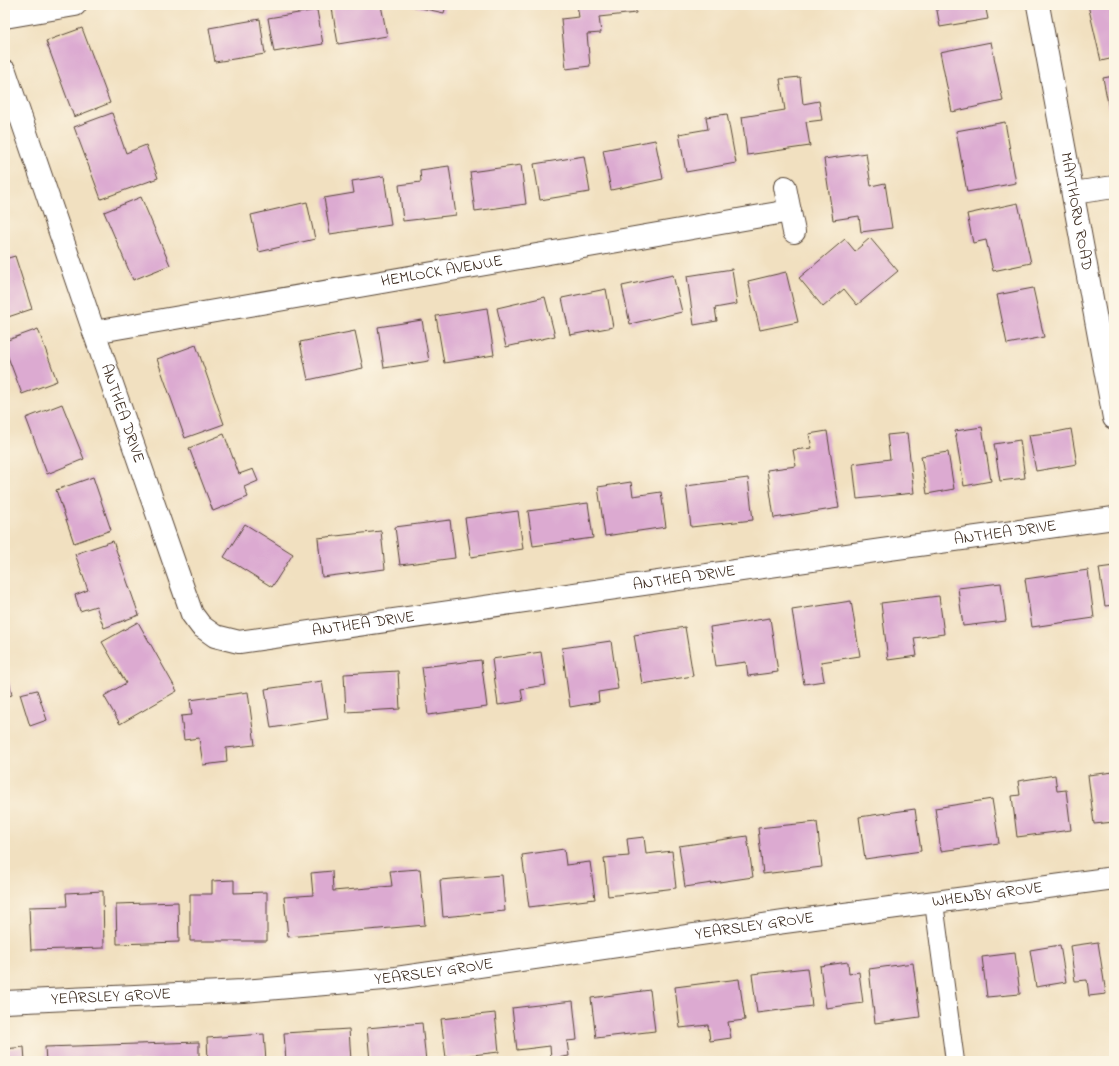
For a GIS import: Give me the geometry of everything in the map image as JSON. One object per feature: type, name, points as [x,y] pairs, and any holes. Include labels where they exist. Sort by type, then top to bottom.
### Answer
[{"type":"street","points":[[5,17],[75,5]]},
{"type":"street","name":"MAYTHORN ROAD","points":[[1038,5],[1114,418]]},
{"type":"street","name":"ANTHEA DRIVE","points":[[5,71],[192,614],[201,626],[215,636],[239,642],[1114,518]]},
{"type":"street","points":[[785,187],[794,232]]},
{"type":"street","points":[[1073,193],[1114,187]]},
{"type":"street","name":"HEMLOCK AVENUE","points":[[94,332],[790,211]]},
{"type":"street","name":"WHENBY GROVE","points":[[860,912],[1114,878]]},
{"type":"street","name":"YEARSLEY GROVE","points":[[5,1002],[243,992],[396,978],[860,912]]},
{"type":"lane","points":[[934,903],[955,1061]]},
{"type":"building","points":[[352,5],[381,5],[387,36],[338,44],[332,8]]},
{"type":"building","points":[[407,5],[446,5],[444,13]]},
{"type":"building","points":[[577,5],[636,5],[636,13],[599,17],[601,33],[587,34],[590,66],[566,69],[561,19],[579,17]]},
{"type":"building","points":[[936,5],[985,5],[988,19],[940,27]]},
{"type":"building","points":[[1088,5],[1114,5],[1114,58],[1101,61]]},
{"type":"building","points":[[317,10],[323,44],[274,52],[268,18]]},
{"type":"building","points":[[260,19],[265,54],[215,62],[209,28]]},
{"type":"building","points":[[82,28],[110,103],[74,117],[46,41]]},
{"type":"building","points":[[991,42],[1003,101],[952,112],[940,52]]},
{"type":"building","points":[[1114,76],[1114,129],[1113,129],[1103,78]]},
{"type":"building","points":[[800,77],[803,104],[819,101],[822,120],[806,122],[810,146],[747,155],[742,117],[785,110],[780,79]]},
{"type":"building","points":[[112,113],[126,153],[146,145],[158,178],[101,199],[74,127]]},
{"type":"building","points":[[727,114],[736,163],[686,172],[679,134],[708,129],[706,117]]},
{"type":"building","points":[[1005,122],[1016,183],[967,192],[956,131]]},
{"type":"building","points":[[655,140],[663,179],[611,190],[603,150]]},
{"type":"building","points":[[866,153],[871,186],[885,183],[892,228],[861,232],[859,216],[833,220],[824,159]]},
{"type":"building","points":[[584,156],[590,192],[540,200],[534,164]]},
{"type":"building","points":[[521,165],[526,204],[475,211],[470,172]]},
{"type":"building","points":[[449,166],[456,215],[403,221],[399,185],[421,182],[420,170]]},
{"type":"building","points":[[384,176],[391,225],[330,234],[324,198],[354,193],[352,181]]},
{"type":"building","points":[[141,197],[170,265],[133,280],[104,212]]},
{"type":"building","points":[[307,202],[315,239],[259,252],[251,215]]},
{"type":"building","points":[[1018,203],[1031,263],[993,271],[986,240],[973,243],[967,214]]},
{"type":"building","points":[[870,238],[898,271],[857,305],[844,289],[823,307],[799,278],[845,239],[855,251]]},
{"type":"building","points":[[15,256],[32,309],[5,318],[5,259]]},
{"type":"building","points":[[732,269],[737,304],[715,308],[717,321],[694,325],[687,276]]},
{"type":"building","points":[[786,272],[798,322],[760,330],[748,281]]},
{"type":"building","points":[[673,275],[682,312],[630,324],[622,286]]},
{"type":"building","points":[[1033,288],[1044,337],[1007,344],[997,295]]},
{"type":"building","points":[[606,289],[613,327],[570,335],[562,298]]},
{"type":"building","points":[[545,297],[555,336],[506,347],[497,308]]},
{"type":"building","points":[[487,308],[494,355],[444,363],[436,316]]},
{"type":"building","points":[[422,320],[429,361],[384,368],[378,327]]},
{"type":"building","points":[[38,329],[57,381],[22,394],[5,349],[5,341]]},
{"type":"building","points":[[355,331],[363,368],[308,380],[300,342]]},
{"type":"building","points":[[196,345],[224,424],[185,438],[157,359]]},
{"type":"building","points":[[62,404],[84,459],[47,474],[26,418]]},
{"type":"building","points":[[982,427],[991,481],[964,486],[955,431]]},
{"type":"building","points":[[1071,429],[1077,464],[1036,471],[1029,435]]},
{"type":"building","points":[[827,431],[839,508],[774,518],[767,470],[796,466],[793,450],[812,448],[809,434]]},
{"type":"building","points":[[907,433],[914,493],[857,499],[853,464],[890,459],[887,435]]},
{"type":"building","points":[[224,434],[239,474],[253,469],[258,481],[244,487],[248,497],[213,511],[189,448]]},
{"type":"building","points":[[1020,440],[1025,478],[1000,481],[994,444]]},
{"type":"building","points":[[948,452],[954,489],[927,494],[921,456]]},
{"type":"building","points":[[93,477],[111,530],[74,543],[56,490]]},
{"type":"building","points":[[748,478],[753,520],[691,527],[686,486]]},
{"type":"building","points":[[631,482],[633,496],[661,492],[666,527],[605,536],[598,487]]},
{"type":"building","points":[[588,503],[593,538],[533,546],[528,511]]},
{"type":"building","points":[[518,511],[523,549],[471,557],[465,518]]},
{"type":"building","points":[[450,520],[455,558],[400,565],[395,527]]},
{"type":"building","points":[[245,524],[293,554],[272,587],[224,557]]},
{"type":"building","points":[[381,531],[385,569],[322,577],[318,538]]},
{"type":"building","points":[[113,541],[139,615],[104,628],[96,606],[80,611],[75,595],[88,590],[75,554]]},
{"type":"building","points":[[1114,566],[1114,605],[1105,606],[1099,568]]},
{"type":"building","points":[[1088,570],[1094,618],[1032,627],[1025,579]]},
{"type":"building","points":[[1001,583],[1006,621],[963,626],[958,588]]},
{"type":"building","points":[[939,596],[944,634],[914,638],[917,656],[888,660],[881,603]]},
{"type":"building","points":[[851,601],[860,656],[821,662],[824,681],[804,684],[792,610]]},
{"type":"building","points":[[770,618],[778,672],[748,676],[746,662],[716,666],[710,627]]},
{"type":"building","points":[[138,622],[177,691],[120,724],[104,696],[126,683],[102,642]]},
{"type":"building","points":[[685,627],[693,676],[642,684],[634,635]]},
{"type":"building","points":[[611,641],[618,689],[598,692],[599,702],[570,707],[562,648]]},
{"type":"building","points":[[541,652],[546,685],[521,689],[523,701],[498,705],[492,659]]},
{"type":"building","points":[[481,660],[487,707],[428,715],[422,667]]},
{"type":"building","points":[[398,671],[400,709],[346,712],[344,674]]},
{"type":"building","points":[[9,681],[12,695],[5,697],[5,682]]},
{"type":"building","points":[[322,681],[328,719],[271,728],[265,689]]},
{"type":"building","points":[[37,690],[47,720],[30,726],[20,694]]},
{"type":"building","points":[[248,692],[255,745],[226,748],[227,762],[203,765],[199,738],[184,740],[181,716],[192,715],[190,700]]},
{"type":"building","points":[[1114,772],[1114,822],[1094,824],[1088,775]]},
{"type":"building","points":[[1055,775],[1057,791],[1066,790],[1071,830],[1017,837],[1012,796],[1020,795],[1018,781]]},
{"type":"building","points":[[992,799],[999,843],[941,851],[935,808]]},
{"type":"building","points":[[915,809],[921,851],[865,859],[859,817]]},
{"type":"building","points":[[817,822],[822,867],[763,874],[758,828]]},
{"type":"building","points":[[747,836],[753,877],[685,887],[679,846]]},
{"type":"building","points":[[644,837],[646,854],[672,851],[676,888],[608,896],[604,858],[629,856],[627,839]]},
{"type":"building","points":[[564,849],[566,865],[590,862],[595,899],[529,907],[522,855]]},
{"type":"building","points":[[420,869],[425,925],[288,937],[284,897],[313,895],[311,873],[332,871],[333,891],[392,886],[390,871]]},
{"type":"building","points":[[502,875],[505,911],[443,917],[440,880]]},
{"type":"building","points":[[234,880],[234,893],[267,892],[267,941],[190,941],[190,894],[212,894],[212,881]]},
{"type":"building","points":[[103,891],[104,948],[31,950],[29,907],[67,906],[66,893]]},
{"type":"building","points":[[178,902],[179,942],[117,944],[116,904]]},
{"type":"building","points":[[1114,935],[1114,955],[1113,955],[1110,936]]},
{"type":"building","points":[[1098,942],[1106,994],[1089,996],[1087,980],[1075,981],[1070,946]]},
{"type":"building","points":[[1060,945],[1066,982],[1036,987],[1030,950]]},
{"type":"building","points":[[1015,953],[1020,994],[987,997],[982,957]]},
{"type":"building","points":[[848,962],[849,974],[859,972],[863,1003],[826,1008],[820,966]]},
{"type":"building","points":[[913,963],[920,1017],[875,1023],[869,969]]},
{"type":"building","points":[[807,968],[812,1006],[757,1013],[752,974]]},
{"type":"building","points":[[739,979],[745,1020],[728,1022],[731,1038],[710,1041],[708,1025],[680,1028],[675,987]]},
{"type":"building","points":[[650,990],[655,1031],[596,1038],[591,998]]},
{"type":"building","points":[[573,1001],[577,1040],[567,1041],[569,1056],[551,1059],[550,1046],[517,1050],[512,1008]]},
{"type":"building","points":[[495,1013],[499,1052],[446,1058],[441,1019]]},
{"type":"building","points":[[422,1023],[426,1061],[370,1061],[367,1028]]},
{"type":"building","points":[[349,1029],[351,1061],[286,1061],[284,1033]]},
{"type":"building","points":[[264,1034],[266,1061],[208,1061],[207,1038]]},
{"type":"building","points":[[199,1042],[199,1061],[46,1061],[45,1047]]},
{"type":"building","points":[[24,1047],[25,1061],[5,1061],[5,1049]]}]
